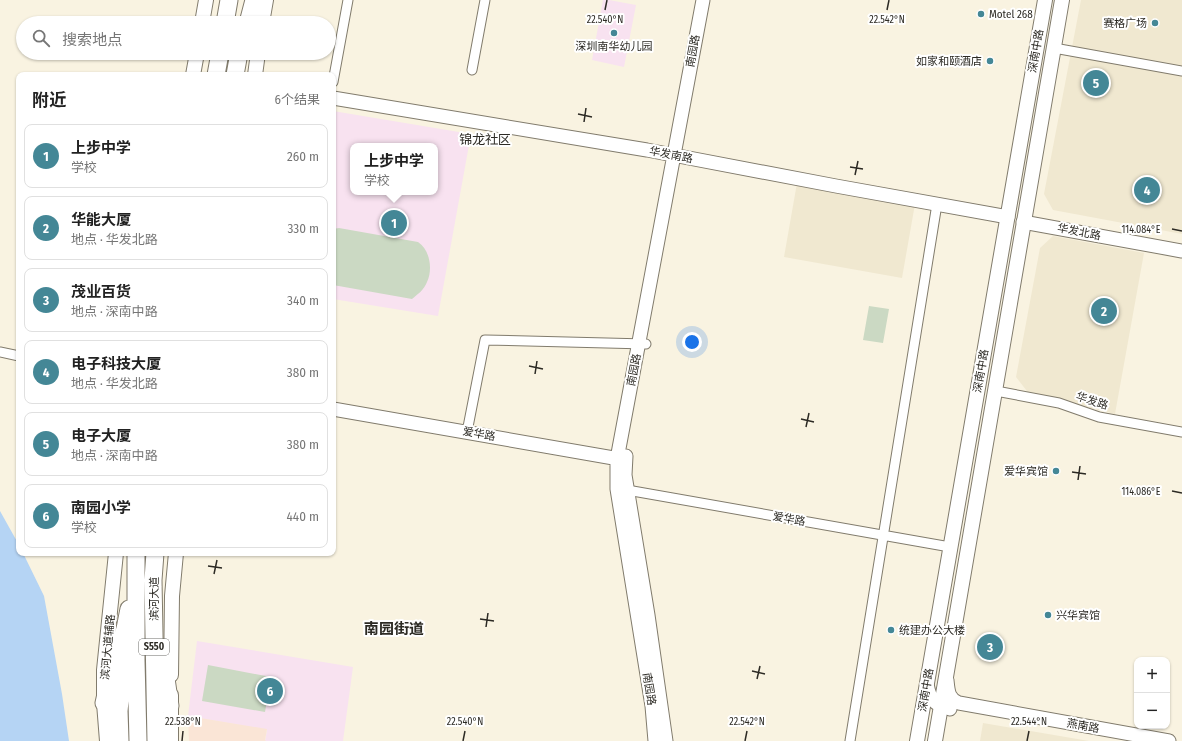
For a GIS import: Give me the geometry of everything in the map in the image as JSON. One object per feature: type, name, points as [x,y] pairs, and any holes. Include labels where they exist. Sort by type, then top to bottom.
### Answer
[{"type":"highway","points":[[222,0],[222,16]]},
{"type":"highway","points":[[227,16],[229,0]]},
{"type":"highway","points":[[245,16],[248,0]]},
{"type":"highway","points":[[250,16],[254,0]]},
{"type":"highway","points":[[217,72],[219,60]]},
{"type":"highway","points":[[236,72],[238,60]]},
{"type":"highway","name":"滨河大道","points":[[136,556],[138,741]]},
{"type":"highway","name":"滨河大道","points":[[155,556],[153,580],[156,741]]},
{"type":"highway","points":[[104,702],[113,663],[125,629],[135,578]]},
{"type":"highway","points":[[153,580],[170,706]]},
{"type":"highway","points":[[120,741],[119,711],[124,671],[125,629]]},
{"type":"main road","points":[[203,16],[206,0]]},
{"type":"main road","points":[[263,16],[266,0]]},
{"type":"main road","name":"南园路","points":[[678,156],[703,0]]},
{"type":"main road","name":"南园路","points":[[663,740],[652,706],[617,489],[642,344],[710,0]]},
{"type":"main road","name":"深南中路","points":[[917,741],[1045,0]]},
{"type":"main road","name":"深南中路","points":[[935,741],[1062,0]]},
{"type":"main road","points":[[194,72],[196,60]]},
{"type":"main road","points":[[255,72],[257,60]]},
{"type":"main road","name":"华发南路","points":[[336,99],[678,156],[1008,217]]},
{"type":"main road","name":"华发北路","points":[[1024,219],[1182,243]]},
{"type":"main road","name":"华发北路","points":[[1024,219],[1182,251]]},
{"type":"main road","name":"爱华路","points":[[336,410],[621,459]]},
{"type":"main road","name":"南园路","points":[[621,459],[648,614],[663,740]]},
{"type":"main road","name":"滨河大道辅路","points":[[107,741],[104,702],[104,670],[116,556]]},
{"type":"main road","points":[[171,741],[170,706],[172,596],[176,556]]},
{"type":"main road","name":"燕南路","points":[[946,674],[950,697],[959,703],[1169,741]]},
{"type":"main road","points":[[927,684],[931,698],[941,707]]},
{"type":"main road","name":"燕南路","points":[[941,707],[1129,741]]},
{"type":"street","points":[[335,72],[348,0]]},
{"type":"street","points":[[472,70],[484,0]]},
{"type":"street","points":[[1054,48],[1182,71]]},
{"type":"street","points":[[850,741],[937,204]]},
{"type":"street","points":[[467,432],[485,340],[642,344]]},
{"type":"street","points":[[0,352],[16,355]]},
{"type":"street","name":"华发路","points":[[996,391],[1059,403],[1099,417],[1182,432]]},
{"type":"street","name":"爱华路","points":[[627,490],[950,548]]},
{"type":"shaded area","name":"深圳南华幼儿园","points":[[603,0],[636,5],[624,67],[592,60]]},
{"type":"shaded area","points":[[1081,0],[1182,0],[1182,234],[1053,210],[1044,194]]},
{"type":"shaded area","points":[[336,112],[471,134],[438,316],[336,299]]},
{"type":"shaded area","points":[[797,183],[915,204],[902,278],[784,257]]},
{"type":"shaded area","points":[[1053,236],[1144,253],[1115,414],[1030,395],[1016,377],[1040,248]]},
{"type":"shaded area","points":[[197,641],[353,667],[343,741],[265,741],[267,730],[188,716]]},
{"type":"shaded area","points":[[188,716],[267,729],[266,741],[189,741]]},
{"type":"shaded area","points":[[983,723],[1089,741],[980,741]]},
{"type":"green space","points":[[336,228],[418,242],[422,245],[428,255],[430,266],[429,277],[421,292],[412,299],[336,286]]},
{"type":"green space","points":[[869,306],[889,309],[883,343],[863,340]]},
{"type":"green space","points":[[208,665],[271,677],[265,712],[202,701]]},
{"type":"water","points":[[0,511],[16,540],[16,556],[24,556],[44,596],[69,741],[0,741]]},
{"type":"place","name":"Motel 268","points":[[981,14]]},
{"type":"place","name":"赛格广场","points":[[1155,23]]},
{"type":"place","name":"深圳南华幼儿园","points":[[614,33]]},
{"type":"place","name":"如家和颐酒店","points":[[990,61]]},
{"type":"place","name":"电子大厦","points":[[1096,83]]},
{"type":"place","name":"电子科技大厦","points":[[1147,190]]},
{"type":"place","name":"上步中学","points":[[394,223]]},
{"type":"place","name":"华能大厦","points":[[1104,311]]},
{"type":"place","name":"爱华宾馆","points":[[1056,471]]},
{"type":"place","name":"兴华宾馆","points":[[1048,615]]},
{"type":"place","name":"统建办公大楼","points":[[891,630]]},
{"type":"place","name":"茂业百货","points":[[990,647]]},
{"type":"place","name":"南园小学","points":[[270,691]]},
{"type":"district","name":"锦龙社区","points":[[485,139]]},
{"type":"district","name":"南园街道","points":[[394,629]]}]
